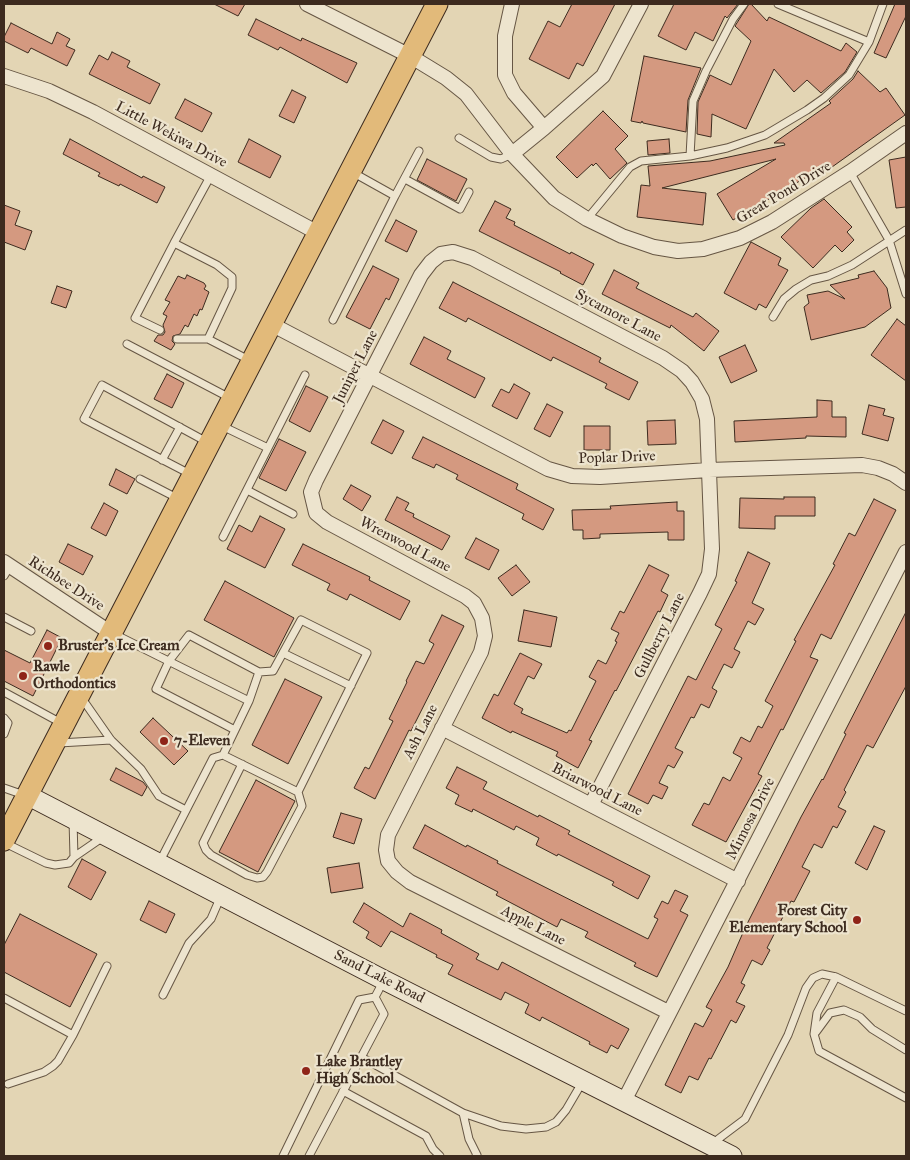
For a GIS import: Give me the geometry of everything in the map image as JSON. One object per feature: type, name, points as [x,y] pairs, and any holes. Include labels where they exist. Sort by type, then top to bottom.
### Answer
[{"type":"main road","points":[[4,841],[437,4]]},
{"type":"street","name":"Great Pond Drive","points":[[308,4],[410,56],[446,78],[466,94],[512,154],[554,198],[587,219],[622,236],[654,247],[678,251],[703,249],[740,238],[772,222],[850,172],[906,133]]},
{"type":"street","points":[[512,4],[505,36],[505,75],[514,93],[544,128]]},
{"type":"street","points":[[512,154],[603,76],[640,4]]},
{"type":"street","name":"Little Wekiwa Drive","points":[[4,76],[49,91],[93,112],[318,233]]},
{"type":"street","name":"Sycamore Lane","points":[[441,254],[453,252],[472,258],[663,358],[682,371],[692,382],[702,399],[707,419],[709,470]]},
{"type":"street","name":"Juniper Lane","points":[[313,502],[311,492],[316,480],[421,275],[431,262],[441,254]]},
{"type":"street","name":"Poplar Drive","points":[[271,324],[371,375],[548,470],[572,476],[600,477],[709,470],[862,465],[894,474],[906,483]]},
{"type":"street","name":"Gullberry Lane","points":[[591,805],[709,574],[712,549],[709,470]]},
{"type":"street","name":"Wrenwood Lane","points":[[313,502],[316,513],[327,522],[465,596],[474,603],[482,618]]},
{"type":"street","name":"Mimosa Drive","points":[[624,1101],[668,1012],[738,880],[906,552]]},
{"type":"street","name":"Richbee Drive","points":[[6,568],[111,632]]},
{"type":"street","name":"Ash Lane","points":[[388,861],[386,850],[388,835],[481,652],[485,636],[482,618]]},
{"type":"street","name":"Briarwood Lane","points":[[442,728],[738,880]]},
{"type":"street","name":"Sand Lake Road","points":[[27,795],[384,980],[732,1156]]},
{"type":"street","name":"Apple Lane","points":[[388,861],[397,872],[410,882],[668,1012]]},
{"type":"lane","points":[[690,156],[693,102],[706,71],[733,19],[744,4]]},
{"type":"lane","points":[[778,4],[868,42]]},
{"type":"lane","points":[[587,219],[630,167],[641,161],[690,156],[728,148],[765,135],[824,98],[849,75],[868,42],[883,4]]},
{"type":"lane","points":[[458,138],[491,157],[501,159],[512,154]]},
{"type":"lane","points":[[333,320],[395,196],[420,151]]},
{"type":"lane","points":[[350,171],[395,196]]},
{"type":"lane","points":[[850,172],[889,240],[906,294]]},
{"type":"lane","points":[[160,330],[134,318],[211,176]]},
{"type":"lane","points":[[405,179],[460,209],[469,192]]},
{"type":"lane","points":[[773,317],[784,299],[796,289],[811,280],[828,276],[852,265],[906,230]]},
{"type":"lane","points":[[174,243],[217,265],[232,277],[232,288],[208,339]]},
{"type":"lane","points":[[177,339],[208,339],[252,362]]},
{"type":"lane","points":[[127,344],[232,399]]},
{"type":"lane","points":[[223,537],[304,375]]},
{"type":"lane","points":[[193,476],[84,419],[102,385],[209,443]]},
{"type":"lane","points":[[219,424],[268,448]]},
{"type":"lane","points":[[162,460],[180,427]]},
{"type":"lane","points":[[140,479],[180,500]]},
{"type":"lane","points":[[247,490],[293,514]]},
{"type":"lane","points":[[4,617],[31,631]]},
{"type":"lane","points":[[235,730],[156,689],[169,661],[189,635],[259,672],[273,671],[301,620],[368,653],[298,792],[302,806],[263,877],[256,878],[247,875],[211,855],[203,843],[242,764]]},
{"type":"lane","points":[[111,632],[249,701]]},
{"type":"lane","points":[[283,653],[351,686]]},
{"type":"lane","points":[[223,755],[249,701],[259,672]]},
{"type":"lane","points":[[4,692],[59,734],[111,740]]},
{"type":"lane","points":[[79,694],[111,740],[141,769],[159,796],[186,810]]},
{"type":"lane","points":[[4,718],[8,723],[4,734]]},
{"type":"lane","points":[[158,863],[213,758],[223,755],[298,792]]},
{"type":"lane","points":[[4,788],[27,795]]},
{"type":"lane","points":[[73,819],[74,857]]},
{"type":"lane","points":[[4,841],[55,866],[68,863],[105,835]]},
{"type":"lane","points":[[163,995],[189,943],[211,919],[221,896]]},
{"type":"lane","points":[[8,1084],[44,1072],[58,1061],[107,966]]},
{"type":"lane","points":[[710,1145],[745,1119],[788,1035],[806,988],[814,978],[822,974],[836,977],[906,1011]]},
{"type":"lane","points":[[836,977],[817,1012],[814,1034],[819,1051],[906,1098]]},
{"type":"lane","points":[[375,997],[384,980]]},
{"type":"lane","points":[[309,1156],[384,1014],[375,997]]},
{"type":"lane","points":[[283,1156],[359,1000],[375,997]]},
{"type":"lane","points":[[4,998],[73,1035]]},
{"type":"lane","points":[[814,1034],[830,1013],[844,1010],[860,1017],[872,1029],[906,1050]]},
{"type":"lane","points":[[361,1057],[463,1113],[500,1126],[526,1129],[546,1127],[556,1122],[584,1081]]},
{"type":"lane","points":[[343,1091],[426,1136],[433,1149],[440,1156]]},
{"type":"lane","points":[[463,1113],[469,1139],[477,1154],[476,1156]]},
{"type":"building","points":[[214,4],[245,4],[238,16]]},
{"type":"building","points":[[572,4],[615,4],[583,66],[577,63],[569,79],[529,59],[548,21],[560,27]]},
{"type":"building","points":[[674,4],[738,4],[727,18],[725,16],[713,41],[695,32],[686,50],[658,36]]},
{"type":"building","points":[[749,4],[767,21],[769,17],[841,51],[846,43],[857,52],[845,72],[821,93],[807,80],[794,92],[774,69],[746,129],[712,114],[711,137],[697,134],[698,102],[710,75],[731,85],[751,41],[735,26]]},
{"type":"building","points":[[895,4],[906,4],[906,16],[886,58],[874,53]]},
{"type":"building","points":[[256,19],[301,41],[302,38],[357,63],[347,83],[280,47],[278,50],[248,35]]},
{"type":"building","points":[[11,23],[52,44],[57,32],[70,39],[66,46],[75,50],[67,66],[31,48],[28,53],[4,41]]},
{"type":"building","points":[[112,52],[130,61],[127,67],[160,84],[150,104],[89,74],[99,55],[108,60]]},
{"type":"building","points":[[644,56],[701,68],[688,100],[686,132],[643,123],[642,121],[641,123],[631,121]]},
{"type":"building","points":[[858,71],[880,92],[886,88],[905,115],[825,172],[822,168],[733,220],[717,194],[776,159],[662,188],[706,193],[703,225],[637,217],[641,185],[650,186],[648,166],[710,161],[785,145],[784,143],[774,143],[831,103],[829,101],[853,79]]},
{"type":"building","points":[[292,90],[306,97],[294,123],[279,116]]},
{"type":"building","points":[[185,99],[212,113],[202,132],[175,118]]},
{"type":"building","points":[[603,111],[628,136],[615,149],[627,163],[610,179],[596,163],[593,166],[592,164],[577,178],[556,157]]},
{"type":"building","points":[[70,139],[142,178],[143,176],[165,187],[157,203],[120,184],[119,186],[98,176],[100,173],[63,154]]},
{"type":"building","points":[[249,139],[281,156],[270,178],[238,162]]},
{"type":"building","points":[[669,139],[670,153],[648,155],[647,141]]},
{"type":"building","points":[[906,157],[906,207],[896,208],[889,160]]},
{"type":"building","points":[[427,159],[467,179],[456,201],[417,180]]},
{"type":"building","points":[[824,199],[852,227],[847,232],[854,240],[842,252],[835,245],[813,268],[781,237],[811,208]]},
{"type":"building","points":[[495,201],[511,209],[506,218],[515,222],[514,225],[570,254],[571,252],[594,264],[583,285],[479,231]]},
{"type":"building","points":[[4,205],[20,211],[15,225],[32,231],[25,250],[4,242]]},
{"type":"building","points":[[396,220],[417,231],[407,252],[385,241]]},
{"type":"building","points":[[751,242],[781,258],[778,265],[788,270],[766,308],[759,304],[756,310],[724,293]]},
{"type":"building","points":[[373,266],[399,279],[389,300],[386,298],[370,329],[346,317]]},
{"type":"building","points":[[614,270],[639,283],[636,288],[693,317],[696,313],[719,331],[704,351],[671,325],[670,328],[602,294]]},
{"type":"building","points":[[874,271],[887,288],[891,308],[865,327],[811,340],[804,307],[809,303],[807,295],[828,291],[845,299],[830,285],[859,278],[858,275]]},
{"type":"building","points":[[187,275],[204,283],[206,286],[204,289],[209,292],[202,310],[200,309],[197,316],[194,314],[188,327],[185,325],[180,334],[173,336],[172,341],[175,344],[171,350],[154,341],[158,335],[163,335],[165,332],[163,325],[167,316],[163,314],[170,302],[165,300],[178,276],[185,279]]},
{"type":"building","points":[[453,282],[601,358],[599,362],[638,382],[629,400],[605,388],[607,384],[553,357],[551,361],[468,318],[466,322],[439,308]]},
{"type":"building","points":[[57,286],[72,291],[66,308],[51,303]]},
{"type":"building","points":[[897,319],[906,326],[906,381],[871,355]]},
{"type":"building","points":[[424,337],[451,351],[447,359],[485,378],[475,398],[410,364]]},
{"type":"building","points":[[745,345],[757,371],[731,383],[719,357]]},
{"type":"building","points":[[167,374],[184,383],[172,408],[154,399]]},
{"type":"building","points":[[514,384],[530,393],[517,419],[492,406],[501,389],[509,393]]},
{"type":"building","points":[[306,386],[328,397],[310,432],[289,421]]},
{"type":"building","points":[[817,400],[832,401],[832,417],[846,417],[846,437],[806,436],[806,438],[735,442],[734,421],[817,417]]},
{"type":"building","points":[[547,404],[563,412],[550,437],[534,429]]},
{"type":"building","points":[[869,405],[885,409],[883,415],[894,418],[888,441],[862,434]]},
{"type":"building","points":[[383,420],[404,431],[392,454],[371,443]]},
{"type":"building","points":[[675,420],[676,444],[648,445],[647,421]]},
{"type":"building","points":[[584,426],[610,426],[610,450],[584,450]]},
{"type":"building","points":[[423,437],[518,484],[516,489],[554,509],[543,530],[522,519],[524,514],[456,479],[458,475],[436,464],[434,468],[412,458]]},
{"type":"building","points":[[279,439],[306,452],[286,491],[259,478]]},
{"type":"building","points":[[116,469],[135,479],[127,494],[109,485]]},
{"type":"building","points":[[351,485],[371,496],[362,511],[343,499]]},
{"type":"building","points":[[397,497],[409,503],[405,510],[414,514],[413,517],[450,536],[442,550],[385,520]]},
{"type":"building","points":[[784,497],[815,497],[815,516],[775,516],[775,529],[739,528],[740,498],[784,499]]},
{"type":"building","points":[[874,499],[896,510],[831,639],[821,634],[810,657],[818,660],[783,730],[781,729],[758,774],[762,776],[726,842],[692,825],[704,803],[709,805],[723,777],[730,781],[742,758],[733,753],[741,737],[750,742],[758,726],[762,728],[773,706],[765,701],[796,641],[794,640],[835,565],[833,564],[849,533],[855,536]]},
{"type":"building","points":[[677,502],[677,511],[684,511],[684,540],[668,540],[668,532],[600,534],[600,538],[583,539],[583,530],[573,530],[572,510],[611,509],[610,506]]},
{"type":"building","points":[[104,503],[118,511],[106,536],[91,528]]},
{"type":"building","points":[[260,516],[285,529],[265,568],[227,549],[239,525],[252,532]]},
{"type":"building","points":[[476,538],[499,550],[489,570],[465,558]]},
{"type":"building","points":[[68,544],[93,556],[83,575],[59,562]]},
{"type":"building","points":[[303,544],[370,577],[369,580],[410,601],[400,620],[350,594],[347,600],[327,590],[330,584],[292,565]]},
{"type":"building","points":[[748,552],[770,563],[752,603],[764,609],[755,625],[748,621],[734,649],[740,652],[732,668],[724,664],[712,688],[717,691],[709,708],[701,704],[694,718],[691,717],[675,748],[683,752],[674,768],[668,765],[659,783],[668,787],[662,799],[653,795],[648,804],[628,794],[688,676],[696,680],[722,629],[715,625],[737,582],[735,581]]},
{"type":"building","points":[[516,565],[530,582],[512,596],[498,578]]},
{"type":"building","points":[[649,565],[669,575],[661,591],[668,595],[615,690],[589,740],[592,741],[578,768],[556,756],[558,752],[512,731],[511,733],[482,718],[494,694],[498,696],[520,653],[542,664],[534,679],[528,676],[514,704],[523,709],[521,713],[567,733],[569,730],[571,731],[596,681],[589,677],[598,660],[606,664],[617,642],[615,641],[619,633],[611,629],[620,611],[624,613]]},
{"type":"building","points":[[225,581],[294,618],[274,657],[204,620]]},
{"type":"building","points":[[524,610],[557,617],[551,647],[518,641]]},
{"type":"building","points":[[906,612],[906,686],[873,748],[867,745],[844,790],[846,792],[838,807],[846,811],[837,828],[833,826],[822,848],[814,844],[802,867],[810,871],[794,902],[791,901],[767,948],[770,950],[762,965],[752,960],[741,983],[745,985],[736,1002],[745,1006],[736,1023],[731,1020],[698,1080],[689,1076],[681,1093],[665,1085],[695,1023],[703,1027],[712,1010],[706,1007],[728,967],[745,928],[801,817],[823,780],[846,734],[844,733]]},
{"type":"building","points":[[442,615],[464,626],[375,799],[354,788],[365,767],[369,769],[393,721],[389,719],[416,661],[424,664],[434,644],[429,641]]},
{"type":"building","name":"Rawle Orthodontics","points":[[47,630],[62,638],[33,696],[4,681],[4,650],[30,663]]},
{"type":"building","points":[[285,679],[322,697],[288,764],[252,745]]},
{"type":"building","name":"7-Eleven","points":[[153,718],[188,751],[174,765],[140,732]]},
{"type":"building","points":[[457,767],[487,782],[483,789],[570,831],[568,834],[650,876],[638,899],[612,885],[614,882],[536,845],[539,838],[516,826],[514,830],[473,809],[472,812],[455,804],[459,795],[446,788]]},
{"type":"building","name":"7-Eleven","points":[[116,768],[143,782],[147,787],[142,796],[110,780]]},
{"type":"building","points":[[256,780],[295,801],[258,872],[219,852]]},
{"type":"building","points":[[341,813],[362,819],[354,844],[333,837]]},
{"type":"building","points":[[425,825],[648,939],[658,919],[654,917],[662,901],[668,904],[675,890],[688,896],[680,911],[688,915],[657,977],[634,966],[636,963],[585,937],[588,932],[561,919],[557,927],[496,895],[498,892],[413,848]]},
{"type":"building","points":[[874,826],[885,831],[867,870],[855,863]]},
{"type":"building","points":[[82,859],[106,872],[91,900],[68,887]]},
{"type":"building","points":[[359,863],[363,888],[331,893],[327,868]]},
{"type":"building","points":[[149,901],[175,914],[166,933],[140,920]]},
{"type":"building","points":[[364,903],[403,927],[410,913],[442,930],[441,933],[479,954],[476,959],[498,970],[502,962],[629,1029],[618,1049],[611,1045],[607,1053],[542,1017],[540,1021],[525,1013],[529,1004],[505,992],[501,1000],[448,974],[453,965],[391,931],[381,947],[366,938],[369,932],[353,922]]},
{"type":"building","points":[[20,914],[97,954],[70,1007],[4,972],[4,945]]},
{"type":"place","name":"Bruster's Ice Cream","points":[[48,646]]},
{"type":"place","name":"Rawle Orthodontics","points":[[23,676]]},
{"type":"place","name":"7-Eleven","points":[[164,741]]},
{"type":"place","name":"Forest City Elementary School","points":[[857,920]]},
{"type":"place","name":"Lake Brantley High School","points":[[306,1071]]}]
